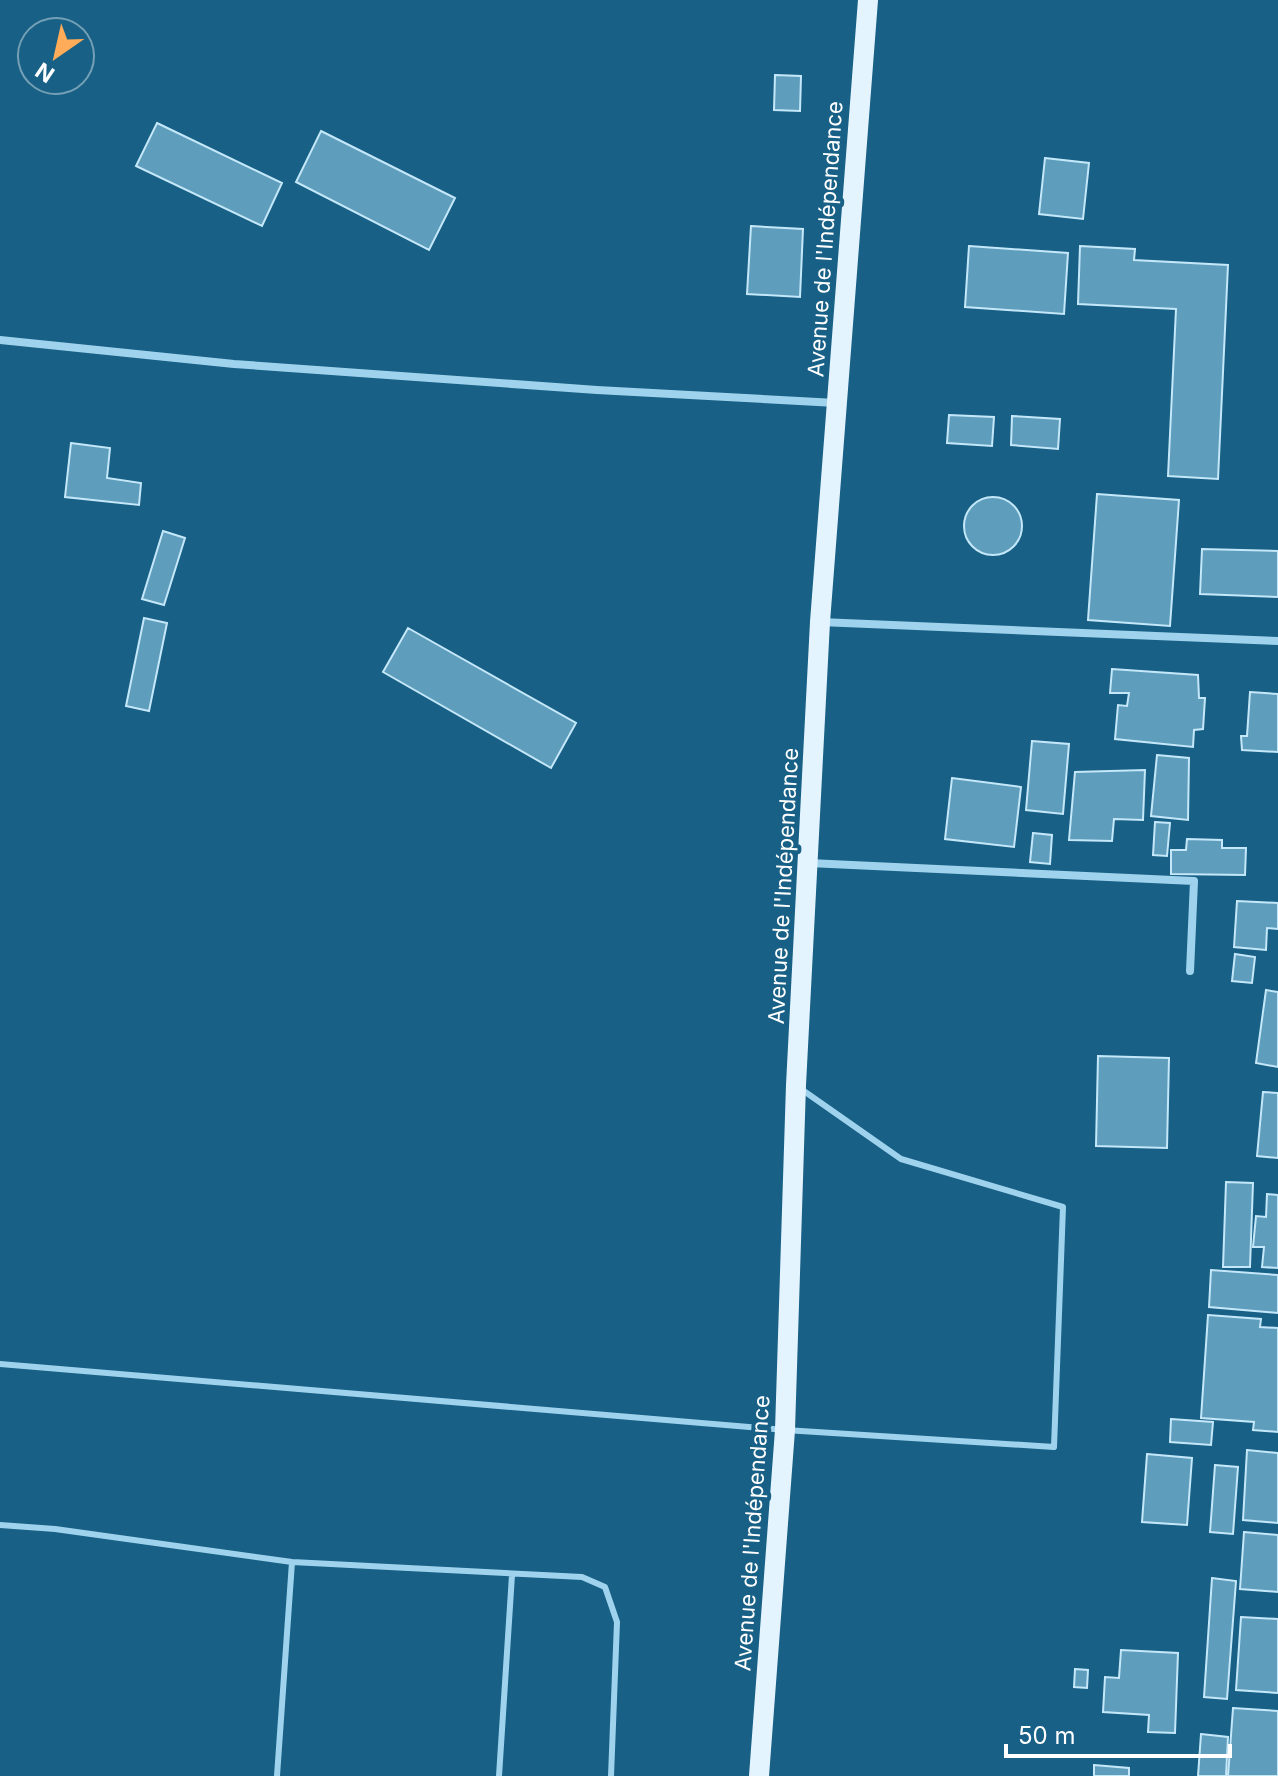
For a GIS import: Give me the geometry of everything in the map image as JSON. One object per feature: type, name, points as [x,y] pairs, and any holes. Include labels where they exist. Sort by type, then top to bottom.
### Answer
[{"type":"main road","name":"Avenue de l'Indépendance","points":[[759,1776],[785,1430],[796,1085],[820,622],[868,0]]},
{"type":"street","points":[[0,340],[250,365],[612,391],[837,403]]},
{"type":"street","points":[[820,622],[1278,641]]},
{"type":"street","points":[[809,863],[1194,881],[1190,971]]},
{"type":"lane","points":[[0,1364],[785,1430],[1054,1447],[1063,1207],[901,1159],[796,1085]]},
{"type":"lane","points":[[0,1525],[55,1529],[292,1562],[582,1577],[605,1587],[617,1622],[611,1776]]},
{"type":"lane","points":[[277,1776],[292,1562]]},
{"type":"lane","points":[[499,1776],[512,1575]]},
{"type":"building","points":[[775,75],[801,76],[800,111],[774,110]]},
{"type":"building","points":[[157,123],[282,183],[262,226],[136,166]]},
{"type":"building","points":[[321,131],[455,198],[429,250],[296,182]]},
{"type":"building","points":[[1045,158],[1089,163],[1083,219],[1039,214]]},
{"type":"building","points":[[751,226],[803,229],[800,297],[747,294]]},
{"type":"building","points":[[969,246],[1068,253],[1064,314],[965,307]]},
{"type":"building","points":[[1080,246],[1135,249],[1134,260],[1228,265],[1218,479],[1168,476],[1176,309],[1078,304]]},
{"type":"building","points":[[949,415],[994,417],[992,446],[947,443]]},
{"type":"building","points":[[1012,416],[1060,419],[1058,449],[1011,445]]},
{"type":"building","points":[[71,443],[110,448],[107,478],[141,483],[139,505],[65,497]]},
{"type":"building","points":[[1097,494],[1179,500],[1170,626],[1088,620]]},
{"type":"building","points":[[993,497],[1014,505],[1022,526],[1014,547],[993,555],[972,547],[964,526],[972,505]]},
{"type":"building","points":[[163,531],[185,538],[164,605],[142,599]]},
{"type":"building","points":[[1202,549],[1278,551],[1278,597],[1200,594]]},
{"type":"building","points":[[144,618],[167,623],[149,711],[126,706]]},
{"type":"building","points":[[408,628],[576,723],[551,768],[383,672]]},
{"type":"building","points":[[1112,669],[1198,675],[1199,698],[1205,698],[1203,729],[1194,730],[1193,747],[1115,739],[1118,705],[1127,706],[1129,693],[1110,693]]},
{"type":"building","points":[[1250,692],[1278,694],[1278,752],[1242,750],[1241,736],[1247,736]]},
{"type":"building","points":[[1032,741],[1069,744],[1063,814],[1026,810]]},
{"type":"building","points":[[1157,755],[1189,758],[1188,820],[1151,816]]},
{"type":"building","points":[[1145,770],[1143,820],[1114,819],[1112,841],[1069,840],[1075,772]]},
{"type":"building","points":[[952,778],[1021,787],[1014,847],[945,839]]},
{"type":"building","points":[[1155,822],[1170,823],[1167,856],[1153,855]]},
{"type":"building","points":[[1033,833],[1052,835],[1050,864],[1030,862]]},
{"type":"building","points":[[1187,839],[1222,840],[1222,848],[1246,848],[1245,875],[1171,874],[1171,850],[1186,850]]},
{"type":"building","points":[[1237,901],[1278,903],[1278,929],[1267,928],[1266,950],[1234,947]]},
{"type":"building","points":[[1235,954],[1255,957],[1252,983],[1232,981]]},
{"type":"building","points":[[1266,990],[1278,992],[1278,1067],[1256,1063]]},
{"type":"building","points":[[1098,1056],[1169,1058],[1167,1148],[1096,1146]]},
{"type":"building","points":[[1263,1092],[1278,1093],[1278,1158],[1257,1156]]},
{"type":"building","points":[[1226,1182],[1253,1183],[1250,1267],[1223,1267]]},
{"type":"building","points":[[1267,1194],[1278,1195],[1278,1268],[1262,1267],[1264,1247],[1253,1247],[1256,1216],[1266,1217]]},
{"type":"building","points":[[1211,1270],[1278,1275],[1278,1313],[1209,1307]]},
{"type":"building","points":[[1208,1315],[1261,1319],[1260,1327],[1278,1328],[1278,1432],[1253,1430],[1254,1422],[1201,1418]]},
{"type":"building","points":[[1171,1419],[1213,1422],[1211,1445],[1170,1442]]},
{"type":"building","points":[[1247,1450],[1278,1453],[1278,1523],[1243,1520]]},
{"type":"building","points":[[1147,1454],[1192,1458],[1187,1525],[1142,1522]]},
{"type":"building","points":[[1215,1465],[1238,1467],[1233,1534],[1210,1532]]},
{"type":"building","points":[[1244,1532],[1278,1535],[1278,1592],[1240,1589]]},
{"type":"building","points":[[1212,1578],[1236,1581],[1227,1699],[1204,1697]]},
{"type":"building","points":[[1241,1617],[1278,1619],[1278,1693],[1236,1690]]},
{"type":"building","points":[[1121,1650],[1178,1653],[1175,1733],[1148,1732],[1149,1715],[1103,1712],[1105,1677],[1119,1678]]},
{"type":"building","points":[[1075,1669],[1088,1670],[1087,1688],[1074,1687]]},
{"type":"building","points":[[1233,1708],[1278,1711],[1278,1776],[1228,1776]]},
{"type":"building","points":[[1201,1734],[1228,1737],[1226,1776],[1198,1776]]},
{"type":"building","points":[[1094,1765],[1129,1768],[1129,1776],[1094,1776]]}]
